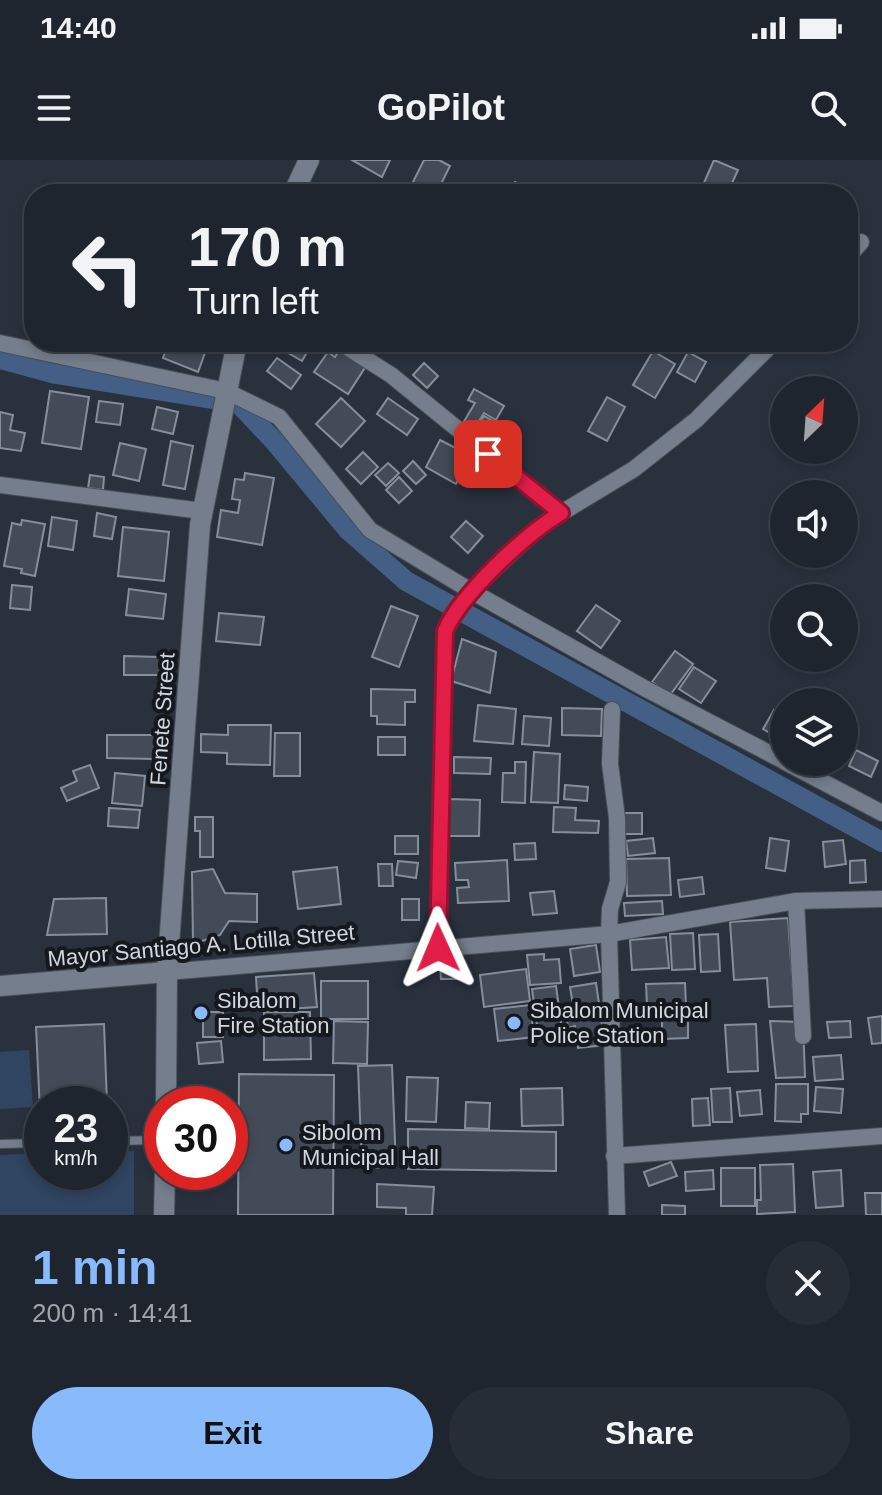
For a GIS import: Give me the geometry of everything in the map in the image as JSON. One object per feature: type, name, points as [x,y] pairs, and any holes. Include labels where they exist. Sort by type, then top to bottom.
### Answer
[{"type":"street","points":[[298,184],[309,160]]},
{"type":"street","points":[[858,245],[861,242]]},
{"type":"street","points":[[0,343],[24,348]]},
{"type":"street","points":[[42,352],[226,391],[279,417],[370,530],[468,595],[770,754]]},
{"type":"street","name":"Fenete Street","points":[[166,1086],[167,972],[202,511],[235,352]]},
{"type":"street","points":[[355,352],[391,375],[561,513]]},
{"type":"street","points":[[438,948],[445,631],[452,614],[543,524],[634,469],[696,420],[764,352]]},
{"type":"street","points":[[0,485],[202,511]]},
{"type":"street","points":[[612,710],[610,764],[617,818],[618,882],[610,909],[609,934],[617,1215]]},
{"type":"street","points":[[812,776],[882,813]]},
{"type":"street","name":"Mayor Santiago A. Lotilla Street","points":[[0,986],[609,934],[796,901],[882,899]]},
{"type":"street","points":[[796,901],[803,1036]]},
{"type":"street","points":[[614,1156],[882,1136]]},
{"type":"street","points":[[164,1215],[165,1190]]},
{"type":"lane","points":[[0,1144],[24,1143]]},
{"type":"shaded area","points":[[29,1050],[32,1086],[24,1086],[24,1108],[0,1109],[0,1052]]},
{"type":"shaded area","points":[[128,1151],[134,1151],[134,1215],[0,1215],[0,1155],[24,1154],[24,1190],[128,1190]]},
{"type":"building","points":[[352,160],[390,160],[382,177]]},
{"type":"building","points":[[424,160],[439,160],[450,166],[441,184],[412,184]]},
{"type":"building","points":[[714,160],[738,170],[732,184],[703,184]]},
{"type":"building","points":[[165,352],[205,352],[198,372],[163,358]]},
{"type":"building","points":[[286,352],[307,352],[302,361]]},
{"type":"building","points":[[328,352],[335,357],[338,352],[345,352],[366,366],[348,394],[314,372]]},
{"type":"building","points":[[652,352],[675,364],[655,398],[633,385]]},
{"type":"building","points":[[688,352],[706,362],[695,382],[677,372]]},
{"type":"building","points":[[277,358],[301,375],[291,389],[267,371]]},
{"type":"building","points":[[424,363],[438,376],[427,388],[413,375]]},
{"type":"building","points":[[474,389],[504,406],[496,420],[484,413],[474,429],[463,423],[475,403],[468,400]]},
{"type":"building","points":[[50,391],[89,397],[81,449],[42,443]]},
{"type":"building","points":[[607,397],[625,407],[607,441],[588,431]]},
{"type":"building","points":[[341,398],[365,421],[341,447],[316,424]]},
{"type":"building","points":[[388,398],[418,419],[407,435],[377,414]]},
{"type":"building","points":[[99,401],[123,404],[120,425],[96,422]]},
{"type":"building","points":[[157,407],[178,412],[173,434],[152,429]]},
{"type":"building","points":[[0,412],[13,415],[10,430],[25,433],[21,451],[0,448]]},
{"type":"building","points":[[484,416],[495,422],[486,436],[476,430]]},
{"type":"building","points":[[440,440],[471,456],[456,484],[426,467]]},
{"type":"building","points":[[171,441],[193,446],[185,489],[163,485]]},
{"type":"building","points":[[120,443],[146,449],[139,481],[113,475]]},
{"type":"building","points":[[363,452],[378,467],[361,484],[346,469]]},
{"type":"building","points":[[413,461],[426,475],[416,484],[403,471]]},
{"type":"building","points":[[388,463],[399,473],[386,486],[375,475]]},
{"type":"building","points":[[245,473],[274,478],[262,545],[217,537],[221,510],[238,513],[240,500],[232,499],[235,479],[244,480]]},
{"type":"building","points":[[90,475],[104,477],[103,490],[88,488]]},
{"type":"building","points":[[399,477],[412,491],[399,503],[386,490]]},
{"type":"building","points":[[97,513],[116,517],[112,539],[94,536]]},
{"type":"building","points":[[52,517],[77,521],[73,550],[48,546]]},
{"type":"building","points":[[22,520],[45,524],[35,576],[21,573],[22,569],[4,566],[12,523],[21,525]]},
{"type":"building","points":[[466,521],[483,536],[468,553],[451,537]]},
{"type":"building","points":[[123,527],[169,532],[164,581],[118,576]]},
{"type":"building","points":[[12,585],[32,587],[30,610],[10,608]]},
{"type":"building","points":[[129,589],[166,594],[163,619],[126,615]]},
{"type":"building","points":[[596,605],[620,621],[601,648],[577,631]]},
{"type":"building","points":[[391,606],[418,616],[399,667],[372,657]]},
{"type":"building","points":[[219,613],[264,617],[260,645],[216,641]]},
{"type":"building","points":[[462,639],[496,652],[490,693],[451,681]]},
{"type":"building","points":[[675,651],[693,664],[670,695],[652,682]]},
{"type":"building","points":[[124,656],[160,657],[160,675],[124,675]]},
{"type":"building","points":[[694,667],[716,681],[701,703],[679,689]]},
{"type":"building","points":[[371,689],[415,690],[415,702],[405,702],[405,725],[377,724],[377,716],[371,716]]},
{"type":"building","points":[[478,705],[516,709],[513,744],[474,741]]},
{"type":"building","points":[[562,708],[602,709],[601,736],[562,735]]},
{"type":"building","points":[[524,716],[551,718],[549,746],[522,744]]},
{"type":"building","points":[[770,717],[770,733],[763,729]]},
{"type":"building","points":[[228,725],[271,725],[270,765],[227,764],[227,753],[201,752],[201,734],[228,735]]},
{"type":"building","points":[[275,733],[300,733],[300,776],[274,776]]},
{"type":"building","points":[[107,735],[155,735],[155,759],[107,758]]},
{"type":"building","points":[[378,737],[405,737],[405,755],[378,755]]},
{"type":"building","points":[[858,751],[878,761],[871,777],[858,770]]},
{"type":"building","points":[[534,752],[560,754],[558,803],[531,802]]},
{"type":"building","points":[[454,757],[491,758],[490,774],[454,773]]},
{"type":"building","points":[[515,762],[526,762],[525,803],[502,802],[503,773],[515,773]]},
{"type":"building","points":[[90,765],[99,788],[67,801],[61,788],[77,781],[73,771]]},
{"type":"building","points":[[115,773],[145,776],[142,806],[112,803]]},
{"type":"building","points":[[565,785],[588,787],[587,801],[564,799]]},
{"type":"building","points":[[449,799],[480,800],[479,836],[448,836]]},
{"type":"building","points":[[554,807],[576,808],[575,820],[599,821],[598,833],[553,832]]},
{"type":"building","points":[[109,808],[140,810],[138,828],[108,826]]},
{"type":"building","points":[[624,813],[642,813],[642,834],[623,834]]},
{"type":"building","points":[[195,817],[213,817],[213,857],[200,857],[200,831],[195,831]]},
{"type":"building","points":[[395,836],[418,836],[418,854],[395,854]]},
{"type":"building","points":[[653,838],[655,853],[628,856],[626,841]]},
{"type":"building","points":[[770,838],[789,841],[785,871],[766,868]]},
{"type":"building","points":[[843,840],[846,864],[825,867],[823,842]]},
{"type":"building","points":[[535,843],[536,859],[515,860],[514,844]]},
{"type":"building","points":[[669,858],[671,895],[627,896],[626,859]]},
{"type":"building","points":[[507,860],[509,901],[458,903],[457,888],[469,887],[468,880],[456,880],[455,863]]},
{"type":"building","points":[[865,860],[866,882],[850,883],[850,861]]},
{"type":"building","points":[[398,861],[418,863],[416,878],[396,875]]},
{"type":"building","points":[[378,864],[392,864],[393,886],[379,886]]},
{"type":"building","points":[[337,867],[341,904],[298,909],[293,872]]},
{"type":"building","points":[[213,869],[225,893],[257,894],[257,922],[229,921],[220,935],[193,944],[192,872]]},
{"type":"building","points":[[702,877],[704,894],[680,897],[678,880]]},
{"type":"building","points":[[554,891],[557,913],[533,915],[530,893]]},
{"type":"building","points":[[106,898],[107,934],[47,935],[54,899]]},
{"type":"building","points":[[402,899],[419,899],[419,920],[402,920]]},
{"type":"building","points":[[662,901],[663,914],[625,916],[624,903]]},
{"type":"building","points":[[788,918],[794,1006],[769,1007],[767,978],[734,980],[730,922]]},
{"type":"building","points":[[693,933],[695,969],[672,970],[670,934]]},
{"type":"building","points":[[718,934],[720,971],[701,972],[699,935]]},
{"type":"building","points":[[666,937],[669,968],[632,970],[630,940]]},
{"type":"building","points":[[596,945],[600,972],[574,976],[570,949]]},
{"type":"building","points":[[544,954],[544,960],[559,959],[561,983],[530,985],[527,955]]},
{"type":"building","points":[[440,967],[458,967],[458,979],[441,979]]},
{"type":"building","points":[[526,969],[530,1001],[484,1007],[480,975]]},
{"type":"building","points":[[314,973],[317,1007],[258,1011],[256,977]]},
{"type":"building","points":[[321,981],[368,981],[368,1019],[321,1019]]},
{"type":"building","points":[[596,983],[605,1045],[578,1048],[575,1026],[568,1028],[566,1013],[574,1012],[570,987]]},
{"type":"building","points":[[685,983],[686,1006],[647,1006],[646,984]]},
{"type":"building","points":[[556,986],[563,1037],[539,1040],[532,989]]},
{"type":"building","name":"Sibalom Municipal Police Station","points":[[530,1005],[534,1037],[498,1041],[494,1009]]},
{"type":"building","points":[[688,1010],[688,1038],[662,1039],[662,1011]]},
{"type":"building","points":[[203,1012],[223,1012],[223,1037],[203,1037]]},
{"type":"building","points":[[264,1012],[310,1012],[311,1059],[264,1060]]},
{"type":"building","points":[[882,1016],[882,1043],[872,1044],[868,1018]]},
{"type":"building","points":[[334,1021],[368,1022],[367,1064],[333,1063]]},
{"type":"building","points":[[770,1021],[803,1022],[805,1077],[776,1078]]},
{"type":"building","points":[[850,1021],[851,1037],[829,1038],[827,1022]]},
{"type":"building","points":[[104,1024],[106,1086],[39,1086],[36,1027]]},
{"type":"building","points":[[756,1024],[758,1071],[728,1072],[725,1025]]},
{"type":"building","points":[[221,1041],[223,1062],[199,1064],[197,1043]]},
{"type":"building","points":[[841,1055],[843,1079],[815,1081],[813,1057]]},
{"type":"building","points":[[392,1065],[396,1167],[362,1168],[358,1066]]},
{"type":"building","name":"Sibolom Municipal Hall","points":[[239,1074],[334,1075],[333,1215],[238,1215],[238,1190],[248,1190],[248,1086],[239,1086]]},
{"type":"building","points":[[407,1077],[438,1078],[436,1122],[406,1121]]},
{"type":"building","points":[[776,1084],[808,1084],[808,1114],[801,1114],[801,1122],[775,1121]]},
{"type":"building","points":[[816,1087],[843,1089],[841,1113],[814,1111]]},
{"type":"building","points":[[562,1088],[563,1125],[522,1126],[521,1089]]},
{"type":"building","points":[[730,1088],[732,1122],[713,1122],[711,1089]]},
{"type":"building","points":[[760,1090],[762,1114],[740,1116],[737,1092]]},
{"type":"building","points":[[708,1098],[710,1125],[693,1126],[692,1099]]},
{"type":"building","points":[[466,1102],[490,1103],[489,1129],[465,1128]]},
{"type":"building","points":[[408,1129],[556,1132],[556,1171],[408,1169]]},
{"type":"building","points":[[671,1162],[677,1176],[649,1186],[644,1172]]},
{"type":"building","points":[[793,1164],[795,1212],[757,1214],[757,1200],[761,1200],[760,1165]]},
{"type":"building","points":[[721,1168],[755,1168],[755,1206],[721,1206]]},
{"type":"building","points":[[713,1170],[714,1189],[686,1191],[685,1172]]},
{"type":"building","points":[[841,1170],[843,1206],[816,1208],[813,1172]]},
{"type":"building","points":[[377,1184],[434,1187],[432,1215],[406,1215],[406,1208],[377,1207]]},
{"type":"building","points":[[865,1193],[882,1193],[882,1215],[866,1215]]},
{"type":"building","points":[[662,1205],[685,1206],[685,1215],[662,1215]]},
{"type":"waterway","points":[[0,359],[56,374],[212,399]]},
{"type":"waterway","points":[[241,406],[348,530],[406,581],[882,842]]},
{"type":"place","name":"Sibalom Fire Station","points":[[201,1013]]},
{"type":"place","name":"Sibalom Municipal Police Station","points":[[514,1023]]},
{"type":"place","name":"Sibolom Municipal Hall","points":[[286,1145]]},
{"type":"route","points":[[438,948],[445,631],[452,614],[471,591],[543,524],[561,513],[488,454]]}]
